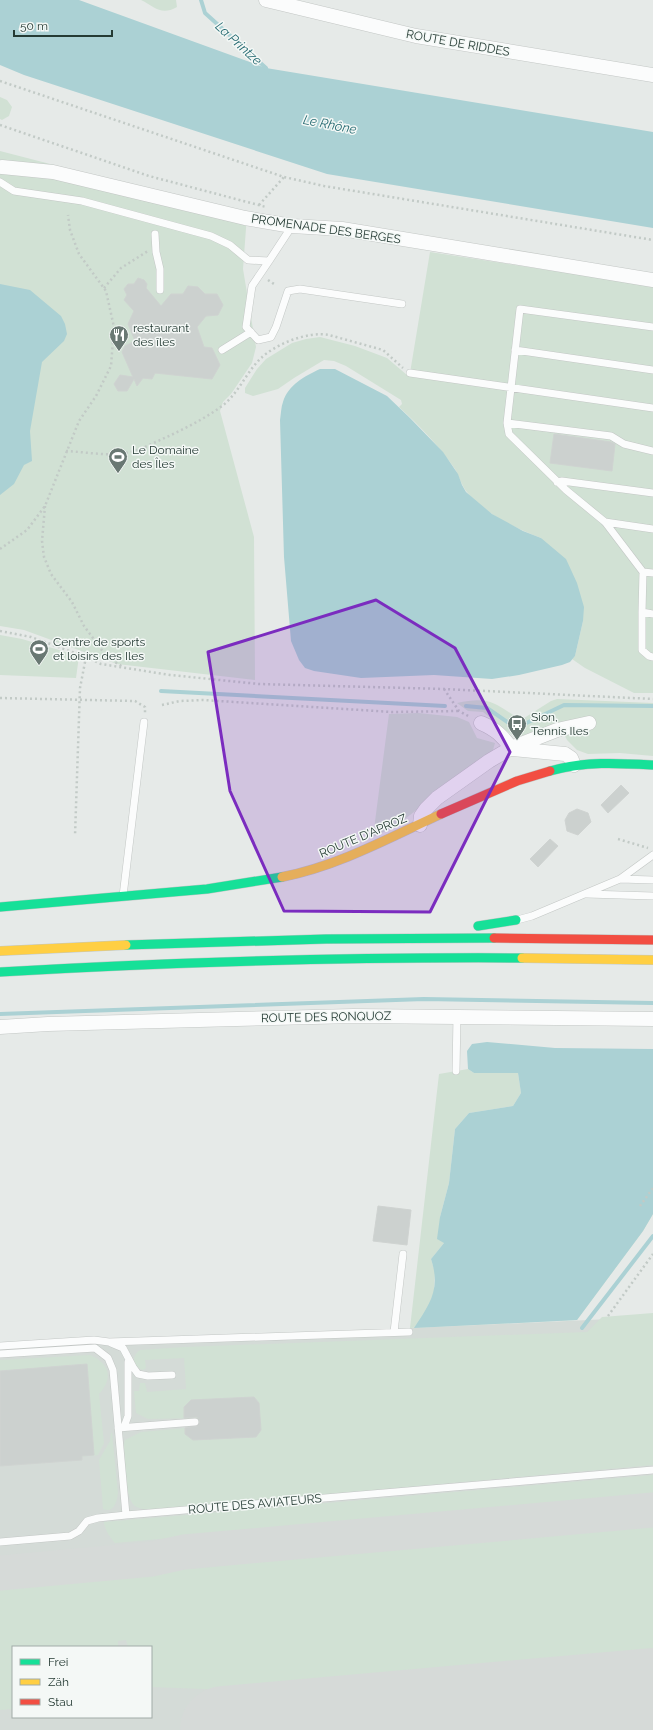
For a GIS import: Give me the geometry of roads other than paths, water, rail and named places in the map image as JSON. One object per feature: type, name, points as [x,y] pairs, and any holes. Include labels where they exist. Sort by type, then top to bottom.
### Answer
[{"type":"main road","name":"ROUTE D'APROZ","points":[[0,907],[203,889],[278,878],[326,865],[353,855],[488,792],[524,777],[574,765],[615,762],[653,765]]},
{"type":"main road","points":[[465,928],[488,926],[516,920]]},
{"type":"main road","points":[[347,938],[450,929]]},
{"type":"main road","points":[[0,951],[212,941],[347,938],[653,940]]},
{"type":"main road","points":[[0,972],[174,963],[319,959],[492,958],[653,960]]},
{"type":"street","name":"ROUTE DE RIDDES","points":[[266,0],[416,36],[653,75]]},
{"type":"street","name":"PROMENADE DES BERGES","points":[[1,167],[53,172],[245,218],[292,226],[342,229],[653,280]]},
{"type":"street","points":[[481,723],[492,728],[504,737],[511,748]]},
{"type":"street","points":[[420,825],[421,816],[437,798],[489,761],[511,748],[557,730],[589,723]]},
{"type":"street","points":[[511,748],[565,754],[571,758],[574,765]]},
{"type":"street","name":"ROUTE DES RONQUOZ","points":[[0,1027],[48,1024],[282,1018],[457,1016],[653,1019]]},
{"type":"lane","points":[[1,167],[0,182],[14,191],[82,201],[210,236],[230,245],[248,260],[269,261]]},
{"type":"lane","points":[[292,226],[252,286],[246,327],[258,340],[271,337],[276,327],[288,291],[300,289],[402,304]]},
{"type":"lane","points":[[155,234],[160,269],[160,290]]},
{"type":"lane","points":[[653,327],[520,309],[507,423],[508,434],[558,482],[605,522],[643,572],[642,650],[649,656],[653,656]]},
{"type":"lane","points":[[222,350],[251,332]]},
{"type":"lane","points":[[515,350],[653,370]]},
{"type":"lane","points":[[410,373],[653,408]]},
{"type":"lane","points":[[507,423],[611,436],[624,444],[653,451]]},
{"type":"lane","points":[[558,482],[562,481],[653,493]]},
{"type":"lane","points":[[605,522],[653,530]]},
{"type":"lane","points":[[643,572],[653,573]]},
{"type":"lane","points":[[642,612],[653,614]]},
{"type":"lane","points":[[123,896],[144,722]]},
{"type":"lane","points":[[516,920],[532,916],[620,879],[653,855]]},
{"type":"lane","points":[[620,879],[653,880]]},
{"type":"lane","points":[[585,894],[653,896]]},
{"type":"lane","points":[[456,1071],[457,1016]]},
{"type":"lane","points":[[394,1332],[403,1254]]},
{"type":"lane","points":[[0,1346],[84,1341],[109,1342],[409,1332]]},
{"type":"lane","points":[[109,1342],[123,1348],[132,1367],[138,1374],[148,1376],[172,1375]]},
{"type":"lane","points":[[0,1354],[95,1348],[108,1358],[113,1370],[121,1427],[126,1515]]},
{"type":"lane","points":[[121,1427],[128,1416],[128,1358]]},
{"type":"lane","points":[[121,1427],[195,1422]]},
{"type":"lane","name":"ROUTE DES AVIATEURS","points":[[0,1542],[70,1536],[79,1531],[87,1521],[98,1518],[653,1470]]},
{"type":"water","name":"Le Rhône","points":[[0,0],[79,0],[266,68],[653,132],[653,228],[327,174],[24,75],[0,65]]},
{"type":"water","points":[[0,284],[30,290],[61,316],[65,324],[67,334],[64,341],[42,362],[30,431],[32,461],[24,465],[14,484],[0,495]]},
{"type":"water","points":[[320,369],[335,369],[387,396],[443,452],[458,474],[466,492],[492,514],[523,531],[541,538],[566,559],[577,583],[584,607],[583,621],[575,656],[570,662],[519,675],[492,679],[434,675],[361,678],[314,671],[305,668],[299,660],[291,641],[284,557],[280,420],[282,404],[285,396],[293,386],[303,378]]},
{"type":"water","points":[[487,1042],[555,1048],[653,1049],[653,1214],[643,1231],[577,1320],[414,1328],[429,1304],[434,1288],[435,1279],[431,1259],[444,1243],[437,1239],[440,1217],[449,1183],[455,1129],[469,1113],[513,1106],[521,1093],[518,1073],[474,1073],[468,1069],[467,1051],[472,1044]]},
{"type":"waterway","name":"La Printze","points":[[201,0],[205,13],[266,68],[267,72]]},
{"type":"waterway","points":[[161,691],[445,706]]},
{"type":"waterway","points":[[466,706],[487,708],[516,728],[564,705],[653,706]]},
{"type":"waterway","points":[[0,1014],[424,999],[653,1003]]},
{"type":"waterway","points":[[582,1328],[653,1236]]},
{"type":"place","name":"restaurant des îles","points":[[119,352]]},
{"type":"place","name":"Le Domaine des Îles","points":[[118,474]]},
{"type":"place","name":"Centre de sports et loisirs des Iles","points":[[39,666]]},
{"type":"place","name":"Sion, Tennis Iles","points":[[517,741]]}]
